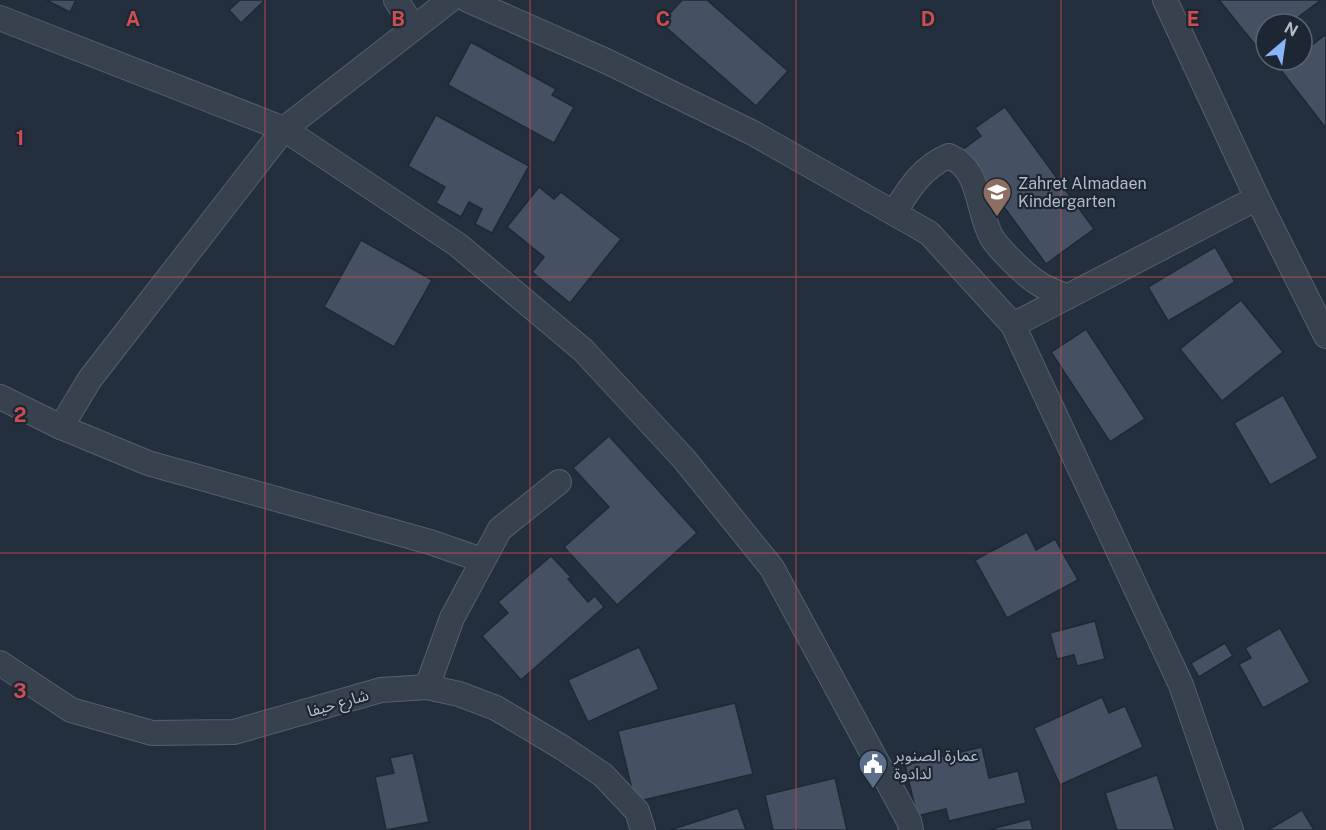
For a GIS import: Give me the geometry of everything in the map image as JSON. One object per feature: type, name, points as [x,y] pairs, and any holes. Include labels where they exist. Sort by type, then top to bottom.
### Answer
[{"type":"street","points":[[396,0],[414,28]]},
{"type":"street","points":[[61,427],[90,379],[284,129],[452,0],[606,61],[732,123],[929,233],[1013,325],[1181,685],[1231,830]]},
{"type":"street","points":[[1165,0],[1257,198],[1326,336]]},
{"type":"street","points":[[0,18],[284,129],[458,244],[583,350],[684,459],[772,568],[909,821],[910,830]]},
{"type":"street","points":[[894,213],[910,187],[935,161],[949,156],[960,160],[969,169],[992,237],[1038,284],[1067,297]]},
{"type":"street","points":[[1013,325],[1257,198]]},
{"type":"street","points":[[0,397],[61,427],[148,464],[430,542],[482,560]]},
{"type":"street","points":[[427,687],[452,618],[500,528],[559,482]]},
{"type":"street","name":"شارع حيفا","points":[[0,663],[71,710],[152,733],[234,732],[381,690],[427,687],[459,694],[496,708],[603,775],[637,811],[643,830]]},
{"type":"building","points":[[46,0],[76,0],[70,12]]},
{"type":"building","points":[[240,0],[265,0],[241,23],[229,10]]},
{"type":"building","points":[[682,0],[707,0],[788,71],[756,106],[661,23]]},
{"type":"building","points":[[1219,0],[1321,0],[1305,12],[1254,12],[1254,43]]},
{"type":"building","points":[[1326,34],[1325,127],[1282,72],[1314,72],[1314,44]]},
{"type":"building","points":[[471,42],[556,89],[552,95],[574,107],[554,143],[448,85]]},
{"type":"building","points":[[1005,107],[1094,229],[1046,264],[962,150],[981,136],[975,128]]},
{"type":"building","points":[[436,115],[529,166],[492,233],[475,224],[482,209],[469,202],[461,217],[436,203],[445,187],[408,166]]},
{"type":"building","points":[[539,187],[554,199],[561,192],[621,239],[570,303],[532,272],[544,257],[507,227]]},
{"type":"building","points":[[361,240],[432,280],[394,347],[324,307]]},
{"type":"building","points":[[1215,247],[1235,282],[1168,321],[1148,287]]},
{"type":"building","points":[[1241,300],[1283,352],[1222,401],[1180,349]]},
{"type":"building","points":[[1086,329],[1145,419],[1110,442],[1051,352]]},
{"type":"building","points":[[1283,395],[1318,458],[1270,485],[1234,423]]},
{"type":"building","points":[[609,436],[697,533],[617,605],[564,547],[609,507],[573,468]]},
{"type":"building","points":[[1027,532],[1036,550],[1055,539],[1078,580],[1007,618],[975,560]]},
{"type":"building","points":[[551,556],[571,577],[568,579],[588,602],[595,596],[604,607],[521,680],[482,636],[508,613],[498,602]]},
{"type":"building","points":[[1095,621],[1105,659],[1077,666],[1074,655],[1057,659],[1050,633]]},
{"type":"building","points":[[1280,628],[1310,682],[1263,708],[1239,664],[1251,658],[1245,648]]},
{"type":"building","points":[[1225,643],[1233,656],[1199,677],[1191,663]]},
{"type":"building","points":[[639,647],[659,689],[588,722],[568,680]]},
{"type":"building","points":[[1102,697],[1109,713],[1125,706],[1143,747],[1060,785],[1034,728]]},
{"type":"building","points":[[735,703],[753,774],[635,802],[618,731]]},
{"type":"building","points":[[982,747],[989,778],[1018,771],[1026,803],[949,821],[946,809],[917,816],[905,765]]},
{"type":"building","points":[[413,753],[429,822],[386,830],[375,777],[394,773],[390,758]]},
{"type":"building","points":[[1157,775],[1175,830],[1117,830],[1105,793]]},
{"type":"building","points":[[835,778],[847,830],[773,830],[765,795]]},
{"type":"building","points":[[738,808],[746,830],[670,830]]},
{"type":"building","points":[[1302,810],[1314,830],[1268,830]]},
{"type":"building","points":[[1030,819],[1033,830],[988,830]]},
{"type":"place","name":"Zahret Almadaen Kindergarten","points":[[997,218]]},
{"type":"place","name":"عمارة الصنوبر لدادوة","points":[[873,790]]}]
